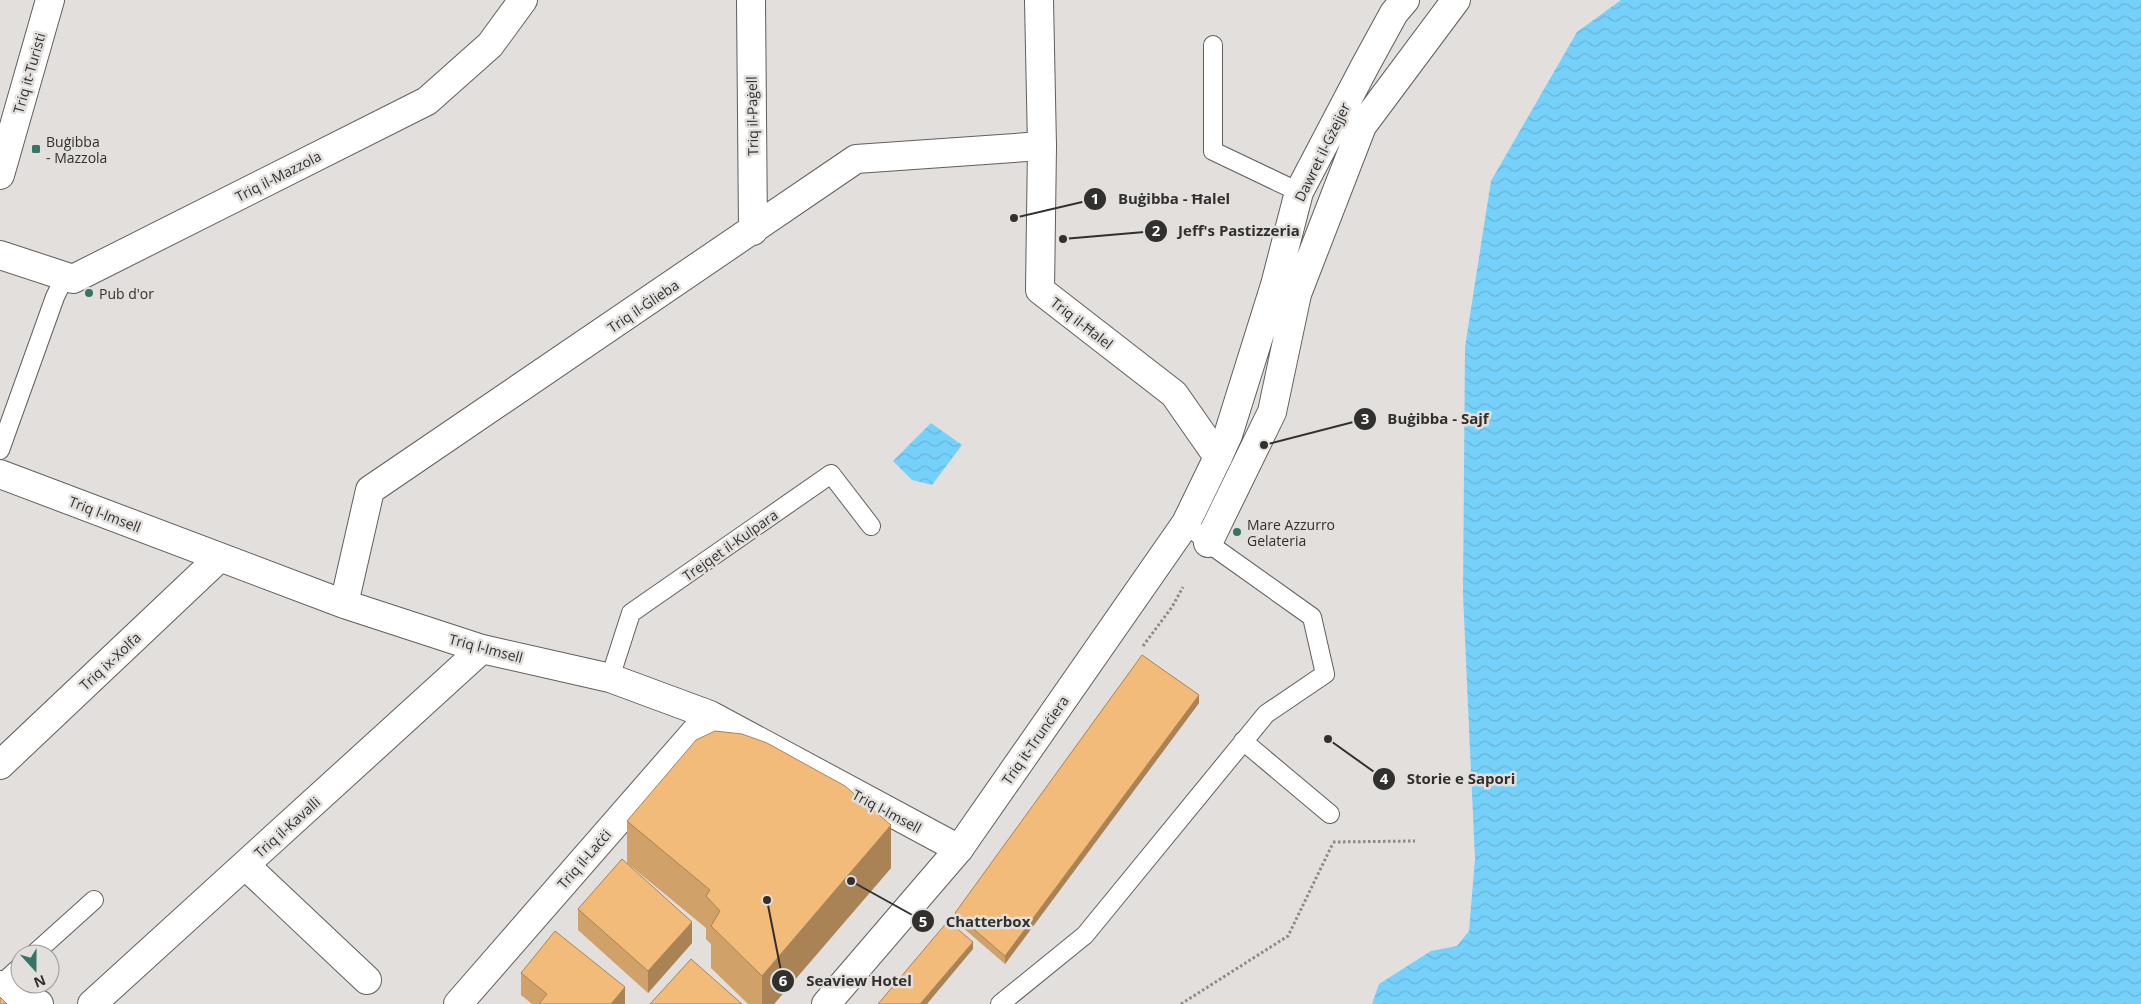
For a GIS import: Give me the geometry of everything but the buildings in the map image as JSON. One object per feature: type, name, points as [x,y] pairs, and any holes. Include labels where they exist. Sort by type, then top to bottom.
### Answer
[{"type":"street","name":"Triq it-Turisti","points":[[0,176],[50,0]]},
{"type":"street","name":"Triq il-Mazzola","points":[[65,276],[73,278],[427,101],[490,45],[522,0]]},
{"type":"street","name":"Triq il-Paġell","points":[[751,0],[753,231]]},
{"type":"street","name":"Triq il-Ħalel","points":[[1039,0],[1042,146],[1040,290],[1174,394],[1218,457]]},
{"type":"street","name":"Dawret il-Gżejjer","points":[[1218,457],[1228,435],[1275,285],[1299,192],[1394,13],[1405,0]]},
{"type":"street","points":[[1208,543],[1272,412],[1297,294],[1362,126],[1456,0]]},
{"type":"street","name":"Triq il-Ġlieba","points":[[344,604],[370,490],[753,231],[856,159],[1042,146]]},
{"type":"street","points":[[0,255],[65,276]]},
{"type":"street","name":"Triq it-Trunċiera","points":[[826,1004],[959,849],[1186,523],[1218,457]]},
{"type":"street","name":"Triq l-Imsell","points":[[0,474],[344,604],[482,649],[610,678],[710,715],[959,849]]},
{"type":"street","name":"Triq ix-Xolfa","points":[[0,765],[219,558]]},
{"type":"street","name":"Triq il-Kavalli","points":[[92,1004],[482,649]]},
{"type":"street","name":"Triq il-Laċċi","points":[[458,1004],[710,715]]},
{"type":"street","points":[[245,865],[368,980]]},
{"type":"street","points":[[0,985],[39,1004]]},
{"type":"lane","points":[[1213,45],[1214,151],[1299,192]]},
{"type":"lane","points":[[0,450],[55,298],[65,276]]},
{"type":"lane","name":"Trejqet il-Kulpara","points":[[610,678],[631,613],[831,474],[871,526]]},
{"type":"lane","points":[[1000,1004],[1085,936],[1266,714],[1325,674],[1312,617],[1208,543],[1186,523]]},
{"type":"lane","points":[[1243,741],[1330,814]]},
{"type":"lane","points":[[45,944],[94,900]]},
{"type":"lane","points":[[0,985],[10,976]]},
{"type":"path","points":[[1181,1004],[1288,936],[1333,842],[1330,814]]},
{"type":"path","points":[[1333,842],[1415,841]]},
{"type":"water","points":[[1621,0],[2141,0],[2141,1004],[1372,1004],[1379,984],[1431,951],[1457,946],[1469,931],[1475,859],[1463,595],[1465,347],[1491,181],[1577,32]]},
{"type":"water","points":[[931,423],[962,445],[932,485],[912,480],[893,461]]},
{"type":"place","name":"Buġibba - Mazzola","points":[[36,149]]},
{"type":"place","name":"Buġibba - Ħalel","points":[[1014,218]]},
{"type":"place","name":"Jeff's Pastizzeria","points":[[1063,239]]},
{"type":"place","name":"Pub d'or","points":[[89,293]]},
{"type":"place","name":"Buġibba - Sajf","points":[[1264,445]]},
{"type":"place","name":"Mare Azzurro Gelateria","points":[[1237,532]]},
{"type":"place","name":"Storie e Sapori","points":[[1328,739]]},
{"type":"place","name":"Chatterbox","points":[[851,881]]},
{"type":"place","name":"Seaview Hotel","points":[[767,900]]}]
